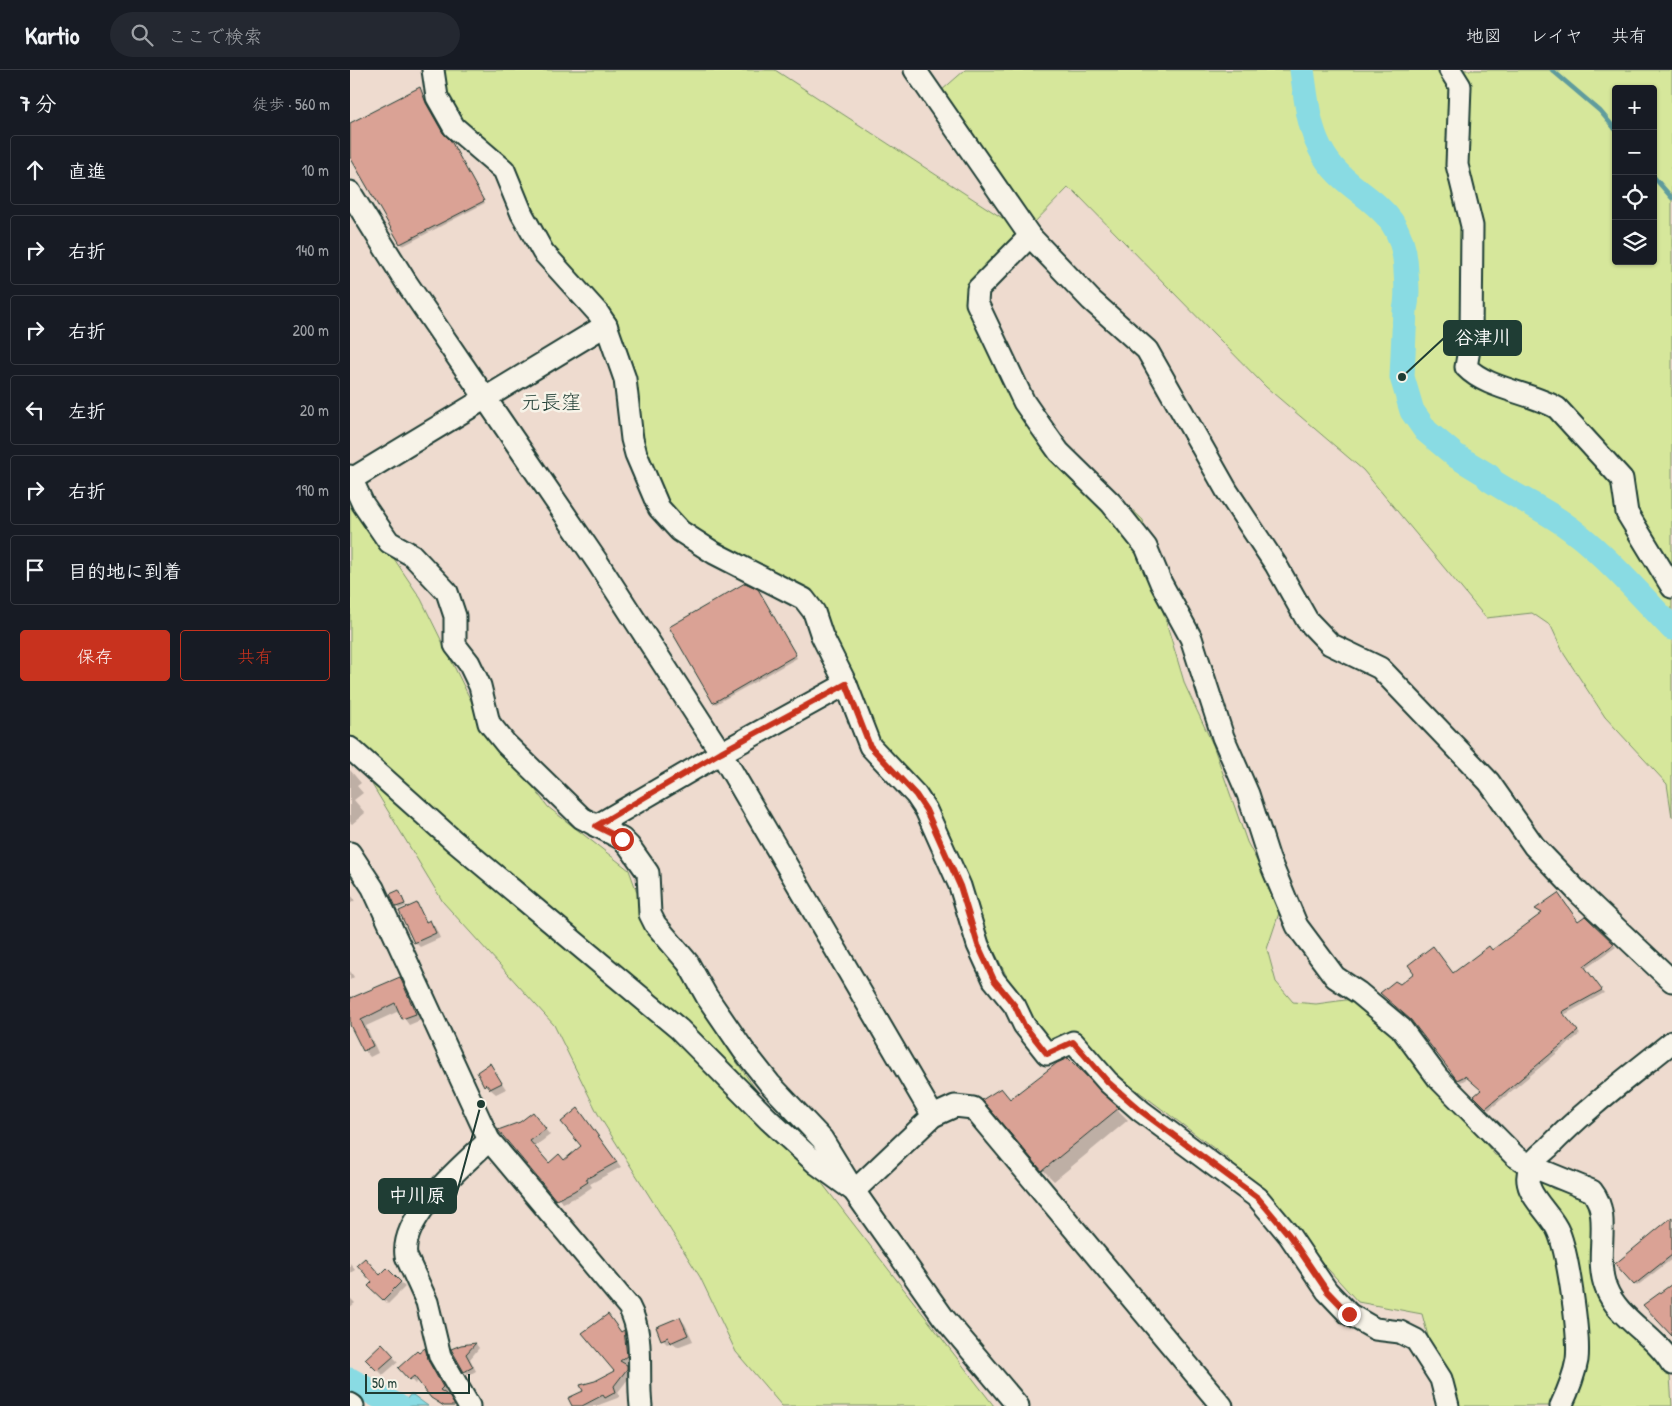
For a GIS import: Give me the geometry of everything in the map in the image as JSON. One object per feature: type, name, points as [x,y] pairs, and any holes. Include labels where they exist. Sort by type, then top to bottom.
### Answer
[{"type":"street","points":[[433,70],[437,96],[454,127],[504,170],[522,214],[543,252],[598,313],[606,325],[624,379],[636,454],[659,508],[680,531],[714,553],[804,599],[814,612],[822,636],[846,684],[870,746],[916,795],[926,810],[960,886],[978,945],[994,980],[1015,1006],[1024,1025],[1047,1054],[1073,1042],[1108,1082],[1141,1111],[1258,1198],[1289,1235],[1327,1291],[1349,1314],[1375,1329],[1400,1332],[1416,1340],[1441,1380],[1448,1406]]},
{"type":"street","points":[[915,70],[1030,236],[1091,300],[1147,350],[1227,491],[1276,565],[1307,620],[1330,644],[1380,668],[1490,782],[1534,846],[1594,908],[1672,981]]},
{"type":"street","points":[[1450,70],[1460,86],[1457,165],[1472,226],[1471,338],[1466,367],[1475,376],[1544,400],[1557,408],[1622,479],[1627,513],[1672,587]]},
{"type":"street","points":[[350,192],[406,282],[652,644],[721,752],[933,1116]]},
{"type":"street","points":[[1030,236],[978,289],[977,302],[1024,402],[1059,452],[1111,503],[1146,548],[1161,583],[1191,638],[1223,737],[1248,794],[1269,859],[1297,926],[1335,977],[1367,999],[1401,1028],[1438,1078],[1516,1156],[1531,1166],[1592,1191],[1599,1200],[1602,1217],[1601,1274],[1609,1295],[1654,1341],[1672,1364]]},
{"type":"street","points":[[606,325],[487,399],[351,478],[363,504],[389,542],[412,555],[448,592],[455,616],[455,645],[469,663],[480,686],[489,723],[506,744],[582,818],[622,839],[646,869],[650,914],[654,924],[688,962],[707,997],[744,1051],[770,1084],[822,1139],[854,1192],[943,1317],[1018,1406]]},
{"type":"street","points":[[596,826],[721,752],[846,684]]},
{"type":"street","points":[[350,748],[454,841],[679,1028],[769,1120],[817,1164],[854,1192]]},
{"type":"street","points":[[350,853],[373,888],[489,1140],[629,1307],[636,1321],[639,1337],[641,1406]]},
{"type":"street","points":[[1561,1406],[1573,1378],[1577,1358],[1565,1250],[1559,1231],[1549,1213],[1538,1202],[1528,1187],[1527,1178],[1531,1166],[1560,1135],[1672,1042]]},
{"type":"street","points":[[854,1192],[933,1116],[955,1106],[972,1108],[1222,1406]]},
{"type":"street","points":[[469,1406],[440,1356],[427,1302],[406,1256],[405,1248],[423,1208],[489,1140]]},
{"type":"green space","points":[[436,70],[775,70],[1030,236],[968,295],[998,352],[1045,453],[1084,464],[1143,520],[1159,598],[1185,685],[1213,745],[1247,842],[1281,907],[1267,949],[1276,982],[1293,1002],[1316,1004],[1353,999],[1393,1035],[1495,1155],[1516,1163],[1553,1189],[1593,1196],[1599,1282],[1670,1377],[1672,1406],[1447,1406],[1422,1314],[1358,1302],[1228,1159],[1073,1042],[1042,1048],[944,849],[874,747],[817,611],[659,508],[606,325],[537,241],[504,170],[450,119]]},
{"type":"green space","points":[[965,70],[1672,70],[1672,817],[1667,784],[1605,717],[1564,654],[1551,626],[1532,613],[1486,618],[1363,470],[1266,387],[1075,192],[1068,188],[1027,230],[933,98]]},
{"type":"green space","points":[[350,493],[421,599],[475,709],[548,807],[629,870],[647,920],[729,1051],[811,1169],[994,1406],[782,1406],[736,1352],[700,1277],[598,1114],[554,1025],[443,902],[350,748]]},
{"type":"water","points":[[410,1395],[413,1395],[428,1406],[401,1406]]},
{"type":"building","points":[[420,87],[426,103],[443,133],[451,141],[484,201],[400,244],[350,157],[350,123]]},
{"type":"building","points":[[745,583],[758,589],[796,655],[713,703],[669,627]]},
{"type":"building","points":[[399,890],[405,904],[396,907],[390,894]]},
{"type":"building","points":[[1558,893],[1578,921],[1585,916],[1614,944],[1584,966],[1602,990],[1562,1012],[1578,1031],[1486,1108],[1474,1096],[1481,1090],[1465,1076],[1457,1080],[1411,1020],[1380,993],[1395,981],[1400,984],[1414,973],[1408,965],[1433,946],[1453,973],[1489,946],[1492,950],[1542,913],[1535,909]]},
{"type":"building","points":[[417,903],[426,922],[430,920],[436,933],[414,943],[399,911]]},
{"type":"building","points":[[400,977],[416,1014],[402,1019],[395,1003],[361,1020],[373,1046],[363,1051],[350,1025],[350,996],[351,998]]},
{"type":"building","points":[[1068,1058],[1119,1108],[1042,1171],[982,1100],[1001,1088],[1010,1099],[1057,1063]]},
{"type":"building","points":[[490,1063],[502,1083],[490,1089],[486,1084],[484,1086],[477,1072]]},
{"type":"building","points":[[578,1108],[617,1162],[586,1179],[588,1182],[556,1200],[498,1130],[520,1122],[533,1112],[546,1129],[530,1141],[549,1163],[559,1154],[564,1160],[581,1146],[561,1122]]},
{"type":"building","points":[[1672,1217],[1672,1255],[1634,1285],[1615,1264]]},
{"type":"building","points":[[365,1258],[380,1275],[387,1268],[401,1282],[383,1300],[368,1286],[372,1282],[357,1265]]},
{"type":"building","points":[[1672,1284],[1672,1336],[1643,1305]]},
{"type":"building","points":[[608,1314],[621,1332],[624,1330],[627,1356],[620,1361],[627,1365],[627,1369],[614,1386],[616,1392],[605,1398],[603,1395],[582,1406],[572,1406],[568,1398],[583,1391],[580,1385],[595,1381],[614,1371],[582,1333]]},
{"type":"building","points":[[680,1317],[688,1335],[670,1343],[668,1337],[661,1340],[656,1327]]},
{"type":"building","points":[[382,1343],[394,1356],[377,1371],[365,1359]]},
{"type":"building","points":[[476,1343],[466,1354],[473,1367],[464,1372],[451,1349],[461,1345]]},
{"type":"building","points":[[425,1348],[429,1362],[443,1387],[440,1390],[449,1396],[455,1406],[444,1406],[431,1398],[414,1376],[409,1380],[398,1368],[417,1351],[419,1353]]},
{"type":"waterway","points":[[1302,70],[1310,120],[1320,148],[1331,165],[1344,179],[1385,213],[1395,228],[1403,247],[1407,300],[1402,377],[1412,411],[1426,431],[1456,456],[1489,476],[1489,479],[1498,485],[1561,522],[1576,533],[1619,572],[1672,628]]},
{"type":"waterway","points":[[1552,70],[1600,111],[1612,125]]},
{"type":"waterway","points":[[1657,181],[1672,198]]},
{"type":"waterway","points":[[350,1380],[397,1406]]},
{"type":"place","name":"谷津川","points":[[1402,377]]},
{"type":"place","name":"中川原","points":[[481,1104]]},
{"type":"district","name":"元長窪","points":[[551,402]]},
{"type":"route","points":[[622,839],[596,826],[721,752],[846,684],[870,746],[916,795],[926,810],[960,886],[978,945],[994,980],[1015,1006],[1024,1025],[1042,1048],[1047,1054],[1073,1042],[1108,1082],[1141,1111],[1182,1139],[1258,1198],[1289,1235],[1327,1291],[1349,1314]]}]
